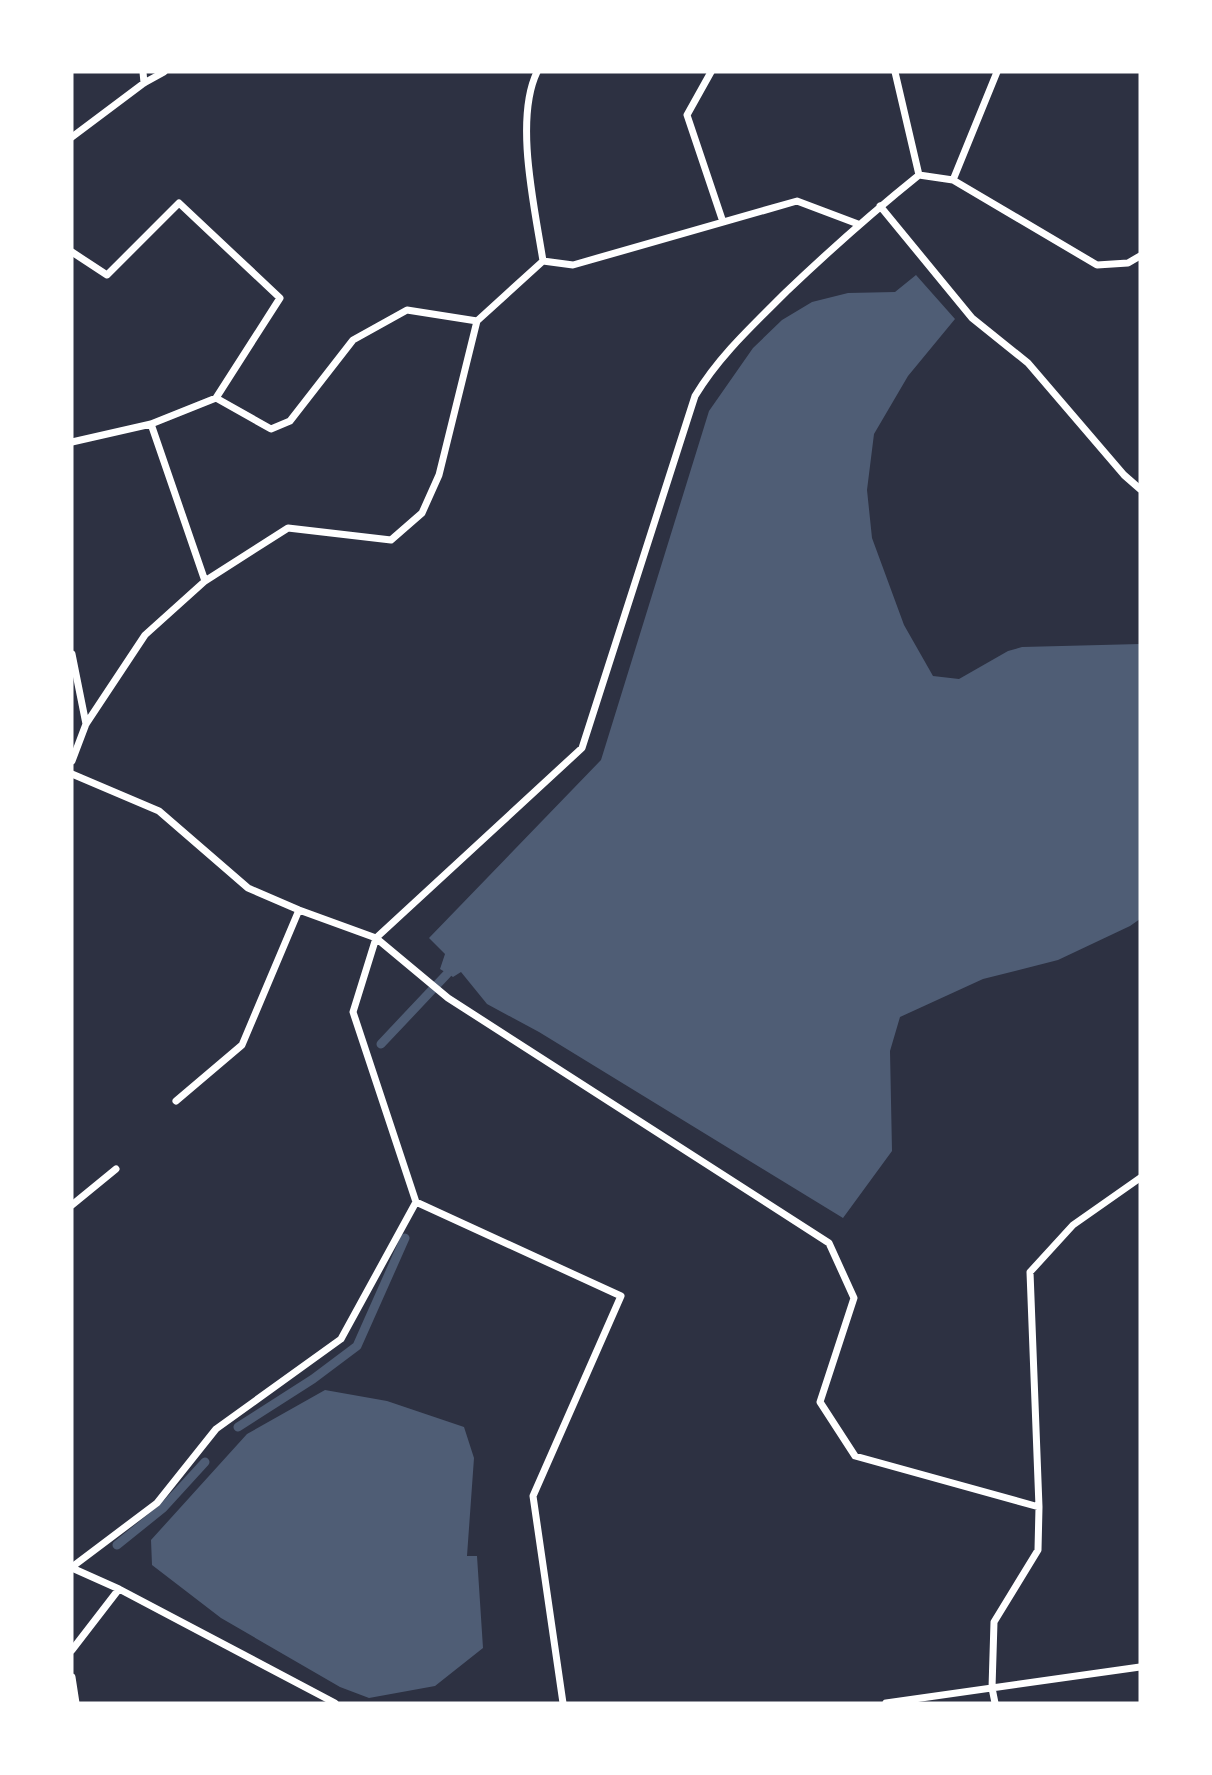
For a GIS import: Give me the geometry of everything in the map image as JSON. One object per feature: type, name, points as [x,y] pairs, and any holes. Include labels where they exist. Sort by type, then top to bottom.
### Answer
[{"type":"street","points":[[143,72],[144,83]]},
{"type":"street","points":[[72,137],[144,83],[164,72]]},
{"type":"street","points":[[537,72],[530,86],[527,157],[543,261]]},
{"type":"street","points":[[711,72],[687,115],[723,222]]},
{"type":"street","points":[[895,72],[919,175]]},
{"type":"street","points":[[953,180],[997,72]]},
{"type":"street","points":[[563,1703],[533,1496],[621,1296],[416,1202],[353,1013],[376,938],[582,748],[695,397],[710,370],[749,328],[858,224],[919,175],[953,180],[1097,265],[1128,263],[1140,256]]},
{"type":"street","points":[[72,761],[86,724],[145,635],[205,581],[288,528],[391,540],[422,513],[439,475],[477,321],[543,261],[573,265],[797,201],[858,224]]},
{"type":"street","points":[[72,252],[107,275],[179,203],[280,298],[216,398],[151,424],[72,442]]},
{"type":"street","points":[[880,206],[972,318],[1028,363],[1124,475],[1140,489]]},
{"type":"street","points":[[216,398],[271,429],[290,421],[353,340],[407,310],[477,321]]},
{"type":"street","points":[[151,424],[205,581]]},
{"type":"street","points":[[72,654],[86,724]]},
{"type":"street","points":[[72,774],[159,811],[248,888],[299,911],[376,938],[448,998],[829,1244],[854,1298],[820,1402],[855,1456],[1039,1507]]},
{"type":"street","points":[[176,1101],[242,1045],[299,911]]},
{"type":"street","points":[[72,1205],[116,1168]]},
{"type":"street","points":[[995,1703],[992,1688],[994,1622],[1038,1550],[1039,1507],[1030,1272],[1073,1225],[1140,1178]]},
{"type":"street","points":[[335,1703],[72,1567],[156,1503],[216,1429],[341,1339],[416,1202]]},
{"type":"street","points":[[72,1650],[118,1589]]},
{"type":"street","points":[[886,1703],[1140,1667]]},
{"type":"street","points":[[72,1677],[76,1703]]},
{"type":"water","points":[[916,275],[955,319],[908,376],[874,434],[867,490],[872,538],[904,625],[933,676],[959,679],[1008,651],[1022,647],[1140,644],[1140,919],[1058,960],[983,979],[900,1017],[890,1051],[892,1151],[843,1218],[539,1032],[487,1004],[461,972],[453,977],[440,969],[445,954],[429,938],[601,760],[709,411],[753,348],[782,320],[812,302],[848,293],[895,292]]},
{"type":"water","points":[[325,1390],[387,1401],[464,1427],[474,1458],[467,1556],[477,1556],[483,1648],[435,1686],[369,1698],[340,1687],[221,1618],[152,1565],[151,1540],[247,1434]]},
{"type":"waterway","points":[[381,1044],[447,974]]},
{"type":"waterway","points":[[238,1427],[313,1379],[357,1346],[405,1238]]},
{"type":"waterway","points":[[117,1545],[163,1508],[205,1462]]}]
